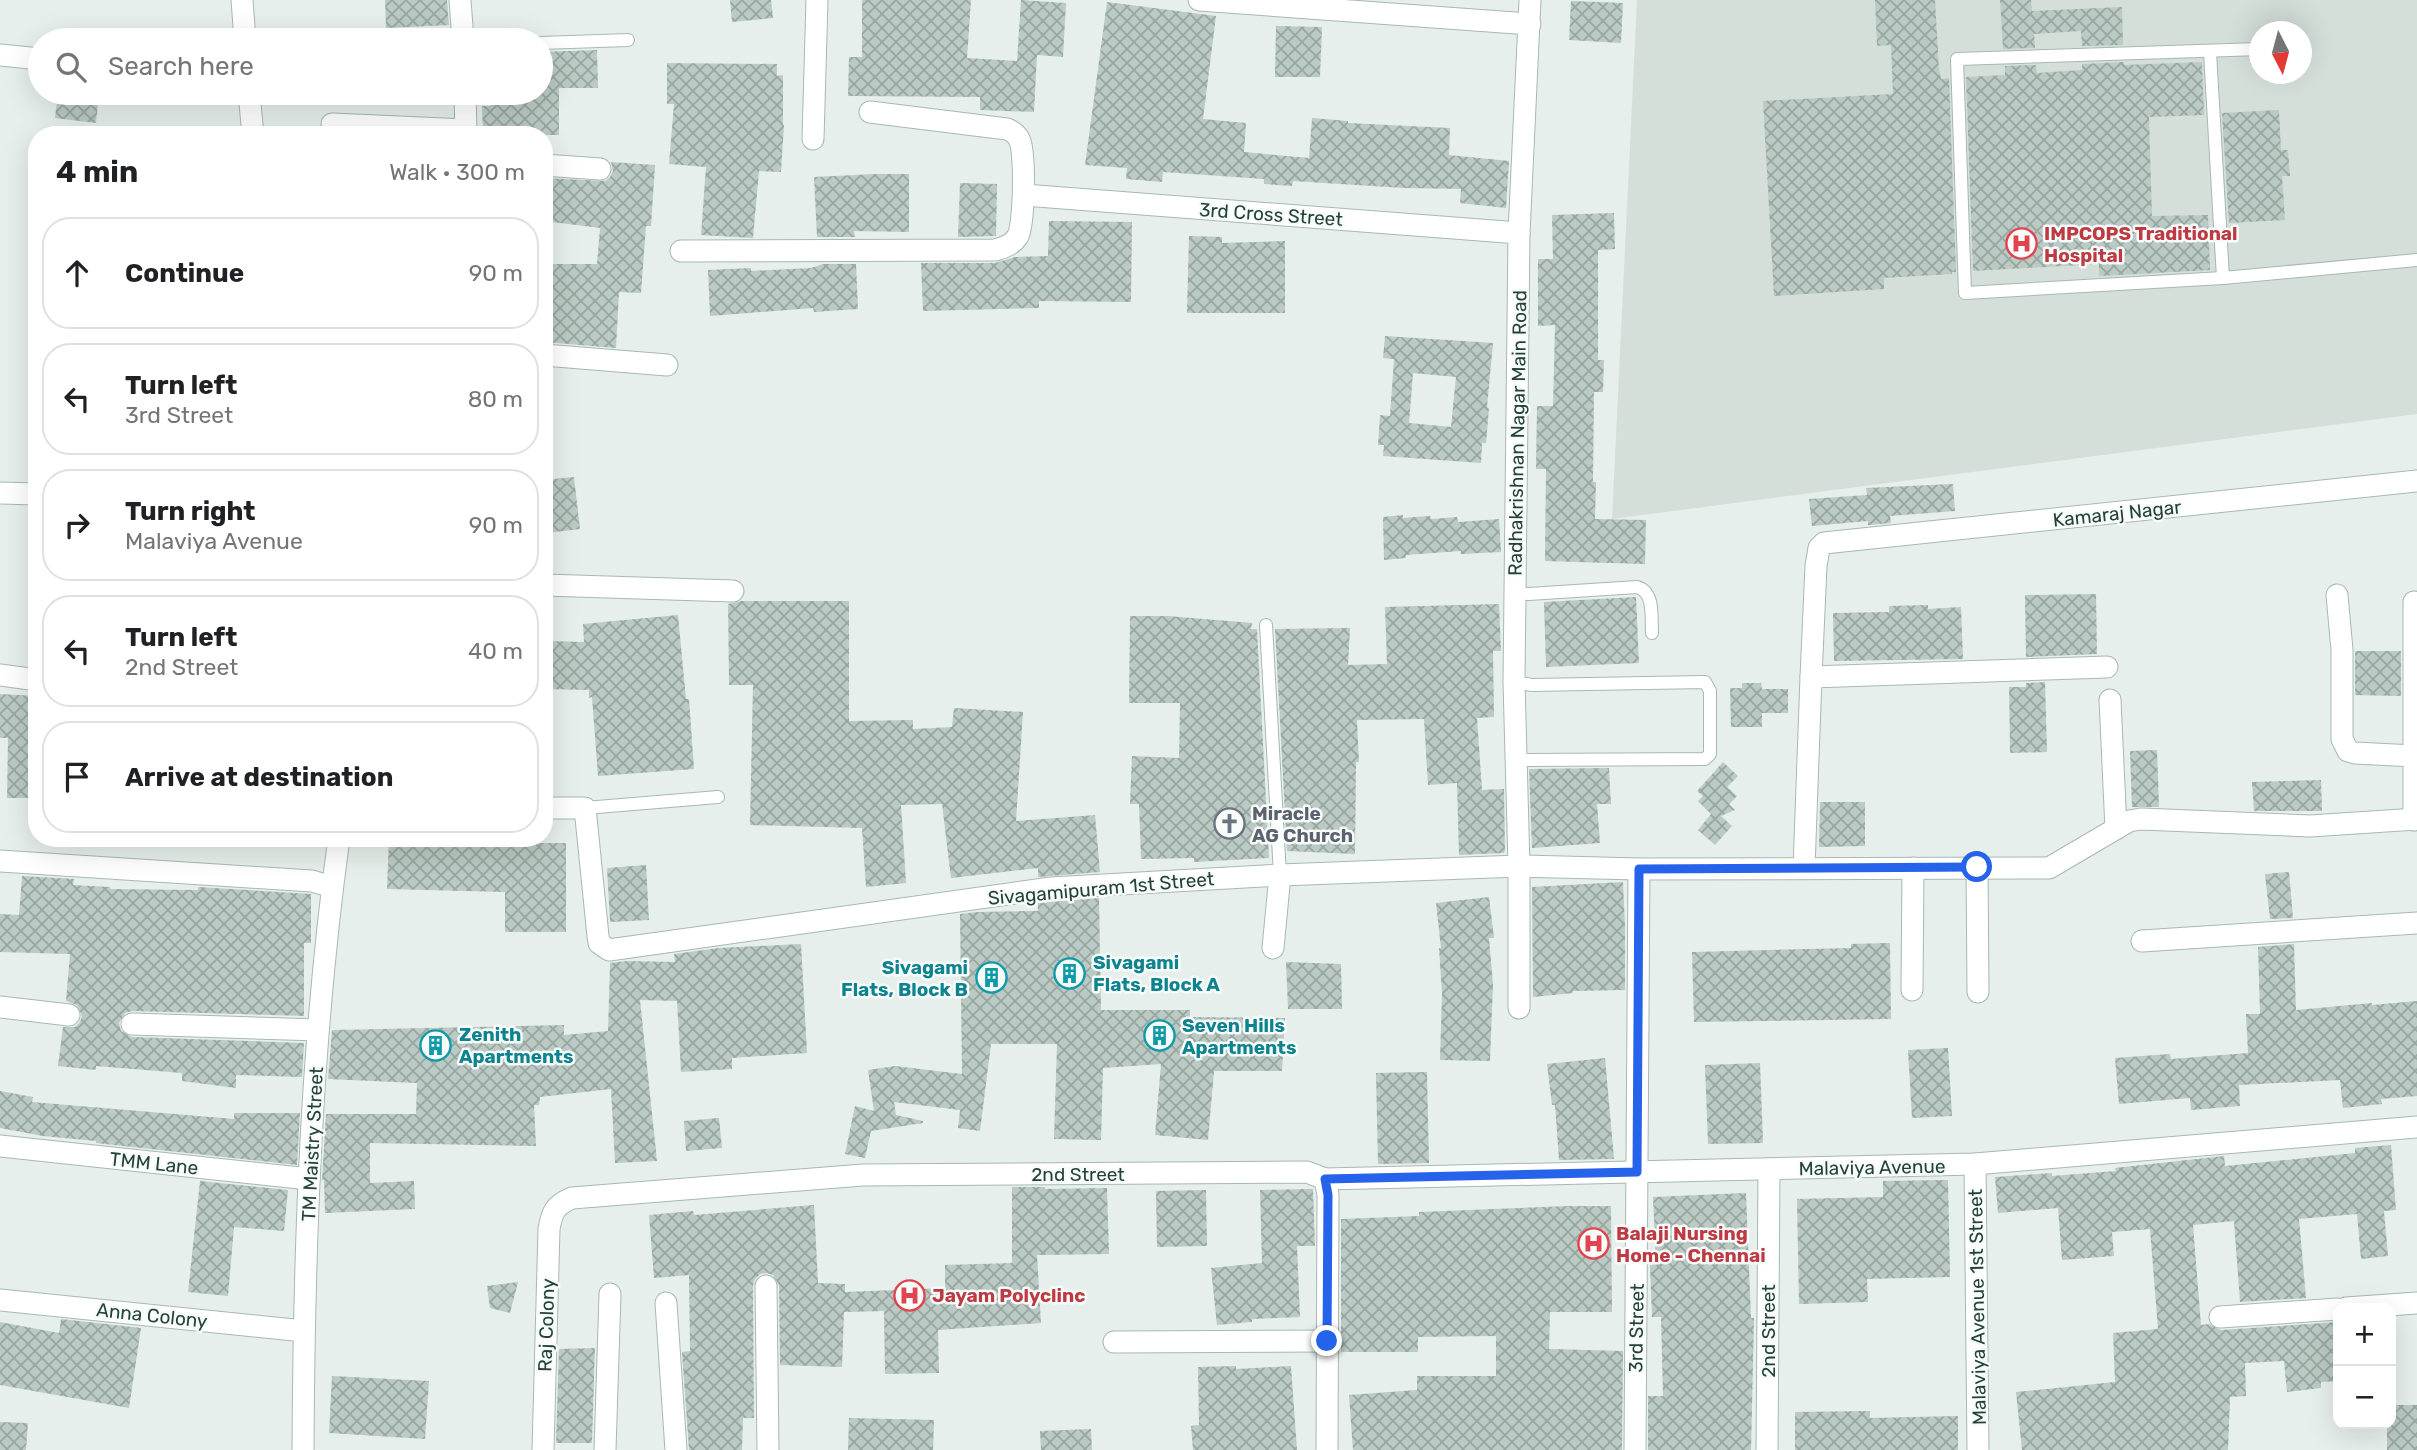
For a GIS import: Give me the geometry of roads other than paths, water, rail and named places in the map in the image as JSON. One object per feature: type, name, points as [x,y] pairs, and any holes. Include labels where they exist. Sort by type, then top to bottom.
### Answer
[{"type":"street","points":[[242,0],[244,28]]},
{"type":"street","points":[[460,0],[462,28]]},
{"type":"street","points":[[813,139],[817,0]]},
{"type":"street","points":[[1199,0],[1530,24]]},
{"type":"street","name":"Radhakrishnan Nagar Main Road","points":[[1520,1008],[1514,682],[1519,233],[1530,0]]},
{"type":"street","points":[[0,55],[28,58]]},
{"type":"street","points":[[250,105],[252,126]]},
{"type":"street","points":[[465,105],[466,126]]},
{"type":"street","points":[[681,251],[996,250],[1016,239],[1020,231],[1024,195],[1021,145],[1015,133],[1007,129],[870,112]]},
{"type":"street","points":[[332,124],[366,126]]},
{"type":"street","points":[[553,166],[600,169]]},
{"type":"street","name":"3rd Cross Street","points":[[1024,195],[1519,233]]},
{"type":"street","points":[[553,356],[667,365]]},
{"type":"street","name":"Kamaraj Nagar","points":[[1811,677],[1819,548],[1824,543],[2417,481]]},
{"type":"street","points":[[0,493],[28,494]]},
{"type":"street","points":[[553,585],[733,591]]},
{"type":"street","points":[[2337,595],[2342,650],[2344,746],[2355,753],[2414,756]]},
{"type":"street","points":[[2414,602],[2416,819]]},
{"type":"street","points":[[1804,868],[1811,677],[2107,667]]},
{"type":"street","points":[[0,675],[28,679]]},
{"type":"street","points":[[2110,700],[2116,829]]},
{"type":"street","points":[[553,808],[585,808]]},
{"type":"street","name":"Sivagamipuram 1st Street","points":[[585,808],[598,936],[603,948],[616,950],[1051,888],[1280,874],[1519,866],[1639,869],[2049,868],[2129,821],[2141,819],[2310,826],[2416,819]]},
{"type":"street","name":"TM Maistry Street","points":[[303,1450],[309,1179],[318,1030],[338,847]]},
{"type":"street","points":[[0,861],[312,881],[332,887]]},
{"type":"street","points":[[1977,867],[1979,992]]},
{"type":"street","points":[[1912,990],[1913,868]]},
{"type":"street","name":"3rd Street","points":[[1635,1450],[1639,869]]},
{"type":"street","points":[[1273,948],[1280,874]]},
{"type":"street","points":[[2142,941],[2417,923]]},
{"type":"street","points":[[0,1007],[69,1015]]},
{"type":"street","points":[[132,1024],[318,1030]]},
{"type":"street","name":"Malaviya Avenue","points":[[1325,1179],[1975,1164],[2417,1127]]},
{"type":"street","name":"TMM Lane","points":[[0,1146],[309,1179]]},
{"type":"street","name":"Malaviya Avenue 1st Street","points":[[1975,1164],[1978,1450]]},
{"type":"street","name":"2nd Street","points":[[1767,1450],[1769,1169]]},
{"type":"street","name":"2nd Street","points":[[559,1203],[586,1196],[863,1175],[1307,1172],[1325,1179]]},
{"type":"street","points":[[1325,1179],[1328,1195],[1327,1450]]},
{"type":"street","name":"Raj Colony","points":[[543,1450],[549,1229],[552,1213],[559,1203]]},
{"type":"street","points":[[766,1286],[768,1450]]},
{"type":"street","points":[[605,1450],[610,1294]]},
{"type":"street","name":"Anna Colony","points":[[0,1300],[304,1331]]},
{"type":"street","points":[[666,1303],[676,1450]]},
{"type":"street","points":[[2396,1304],[2417,1303]]},
{"type":"street","points":[[2220,1317],[2333,1309]]},
{"type":"street","points":[[1114,1342],[1327,1341]]},
{"type":"lane","points":[[553,43],[628,40]]},
{"type":"lane","points":[[2249,50],[1957,59],[1965,293],[2222,278],[2417,260]]},
{"type":"lane","points":[[2210,52],[2222,278]]},
{"type":"lane","points":[[1515,593],[1637,587],[1648,595],[1652,633]]},
{"type":"lane","points":[[1266,625],[1280,874]]},
{"type":"lane","points":[[1514,682],[1532,685],[1705,682],[1710,691],[1710,754],[1705,759],[1516,760]]},
{"type":"lane","points":[[585,808],[718,797]]},
{"type":"place","name":"IMPCOPS Traditional Hospital","points":[[2021,244]]},
{"type":"place","name":"Miracle AG Church","points":[[1229,824]]},
{"type":"place","name":"Sivagami Flats, Block A","points":[[1070,973]]},
{"type":"place","name":"Sivagami Flats, Block B","points":[[991,978]]},
{"type":"place","name":"Seven Hills Apartments","points":[[1159,1036]]},
{"type":"place","name":"Zenith Apartments","points":[[436,1045]]},
{"type":"place","name":"Balaji Nursing Home - Chennai","points":[[1593,1244]]},
{"type":"place","name":"Jayam Polyclinc","points":[[909,1295]]}]
